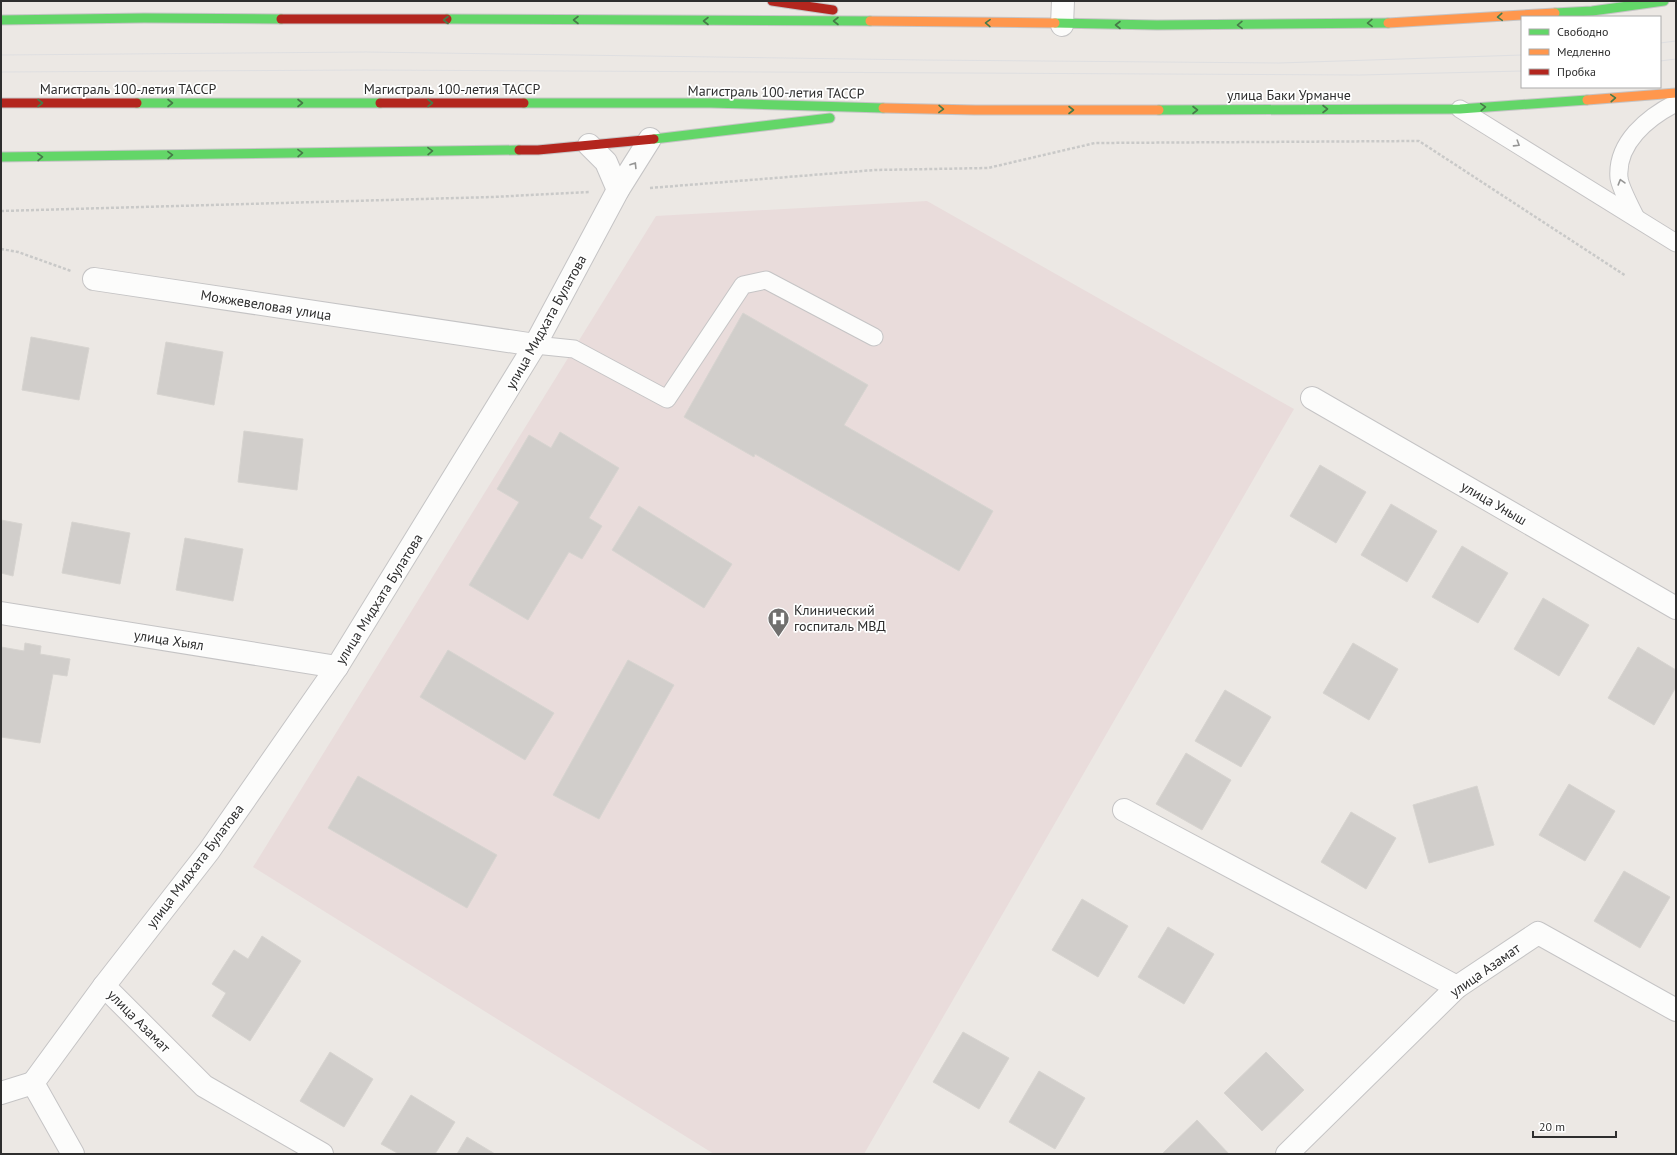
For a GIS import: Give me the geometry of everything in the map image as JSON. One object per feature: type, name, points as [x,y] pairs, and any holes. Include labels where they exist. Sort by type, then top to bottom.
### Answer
[{"type":"main road","points":[[772,1],[903,21]]},
{"type":"main road","points":[[1,20],[152,18],[903,21],[1062,25],[1408,23],[1592,11],[1664,1]]},
{"type":"main road","name":"улица Баки Урманче","points":[[902,108],[1460,109],[1676,93]]},
{"type":"main road","name":"Магистраль 100-летия ТАССР","points":[[1,103],[711,104],[902,108]]},
{"type":"main road","points":[[1,157],[538,150],[650,139],[902,108]]},
{"type":"street","points":[[1062,1],[1062,25]]},
{"type":"street","name":"улица Мидхата Булатова","points":[[104,986],[210,851],[337,668],[535,345],[618,190],[650,139]]},
{"type":"street","points":[[589,145],[606,162],[618,190]]},
{"type":"street","name":"Можжевеловая улица","points":[[94,279],[535,345]]},
{"type":"street","name":"улица Уныш","points":[[1312,398],[1676,608]]},
{"type":"street","name":"улица Хыял","points":[[1,613],[337,668]]},
{"type":"street","points":[[1124,810],[1457,987]]},
{"type":"street","name":"улица Азамат","points":[[1287,1154],[1457,987],[1538,933],[1676,1010]]},
{"type":"street","name":"улица Азамат","points":[[33,1083],[104,986],[204,1086],[322,1154]]},
{"type":"street","points":[[1,1094],[33,1083],[73,1154]]},
{"type":"lane","points":[[1636,218],[1619,179],[1621,157],[1634,136],[1652,117],[1676,104]]},
{"type":"lane","points":[[1460,109],[1676,243]]},
{"type":"lane","points":[[535,345],[574,349],[667,400],[743,285],[766,280],[874,337]]},
{"type":"path","points":[[1,211],[484,198],[618,190],[875,170],[988,168],[1095,143],[1419,141],[1626,276]]},
{"type":"path","points":[[1,249],[18,252],[94,279]]},
{"type":"shaded area","name":"Клинический госпиталь МВД","points":[[927,201],[1294,409],[864,1154],[714,1154],[253,867],[656,216]]},
{"type":"building","points":[[743,313],[868,385],[844,425],[993,511],[959,571],[755,454],[754,457],[684,417]]},
{"type":"building","points":[[31,337],[89,348],[79,400],[22,390]]},
{"type":"building","points":[[166,342],[223,352],[214,405],[157,394]]},
{"type":"building","points":[[244,431],[303,439],[297,490],[238,482]]},
{"type":"building","points":[[560,432],[619,468],[589,518],[602,526],[582,559],[569,552],[528,620],[469,585],[519,502],[497,489],[529,435],[551,448]]},
{"type":"building","points":[[1320,465],[1366,492],[1336,543],[1290,516]]},
{"type":"building","points":[[1391,504],[1437,531],[1407,582],[1361,555]]},
{"type":"building","points":[[639,506],[732,564],[704,608],[612,550]]},
{"type":"building","points":[[1,520],[22,524],[13,576],[1,573]]},
{"type":"building","points":[[72,522],[130,533],[120,584],[62,573]]},
{"type":"building","points":[[185,538],[243,549],[233,601],[176,590]]},
{"type":"building","points":[[1462,546],[1508,573],[1478,623],[1432,597]]},
{"type":"building","points":[[1543,598],[1589,625],[1559,676],[1514,649]]},
{"type":"building","points":[[25,643],[41,646],[40,654],[70,659],[67,676],[53,674],[40,743],[1,737],[1,647],[24,651]]},
{"type":"building","points":[[1353,643],[1398,669],[1369,720],[1323,693]]},
{"type":"building","points":[[1638,647],[1676,670],[1676,687],[1654,725],[1608,698]]},
{"type":"building","points":[[448,650],[554,713],[525,760],[420,697]]},
{"type":"building","points":[[628,660],[674,685],[599,819],[553,795]]},
{"type":"building","points":[[1225,690],[1271,717],[1241,767],[1195,741]]},
{"type":"building","points":[[1186,753],[1231,780],[1202,830],[1156,804]]},
{"type":"building","points":[[358,776],[497,855],[467,908],[328,828]]},
{"type":"building","points":[[1569,784],[1615,811],[1585,861],[1539,835]]},
{"type":"building","points":[[1477,786],[1494,845],[1429,863],[1413,805]]},
{"type":"building","points":[[1351,812],[1396,838],[1366,889],[1321,862]]},
{"type":"building","points":[[1624,871],[1670,897],[1640,948],[1594,921]]},
{"type":"building","points":[[1082,899],[1128,926],[1098,977],[1052,950]]},
{"type":"building","points":[[1168,927],[1214,954],[1184,1004],[1138,977]]},
{"type":"building","points":[[262,936],[301,961],[250,1041],[212,1016],[226,993],[212,984],[234,950],[248,959]]},
{"type":"building","points":[[963,1032],[1009,1058],[979,1109],[933,1082]]},
{"type":"building","points":[[330,1052],[373,1079],[344,1127],[300,1101]]},
{"type":"building","points":[[1266,1052],[1304,1090],[1262,1131],[1224,1093]]},
{"type":"building","points":[[1039,1071],[1085,1098],[1055,1149],[1009,1122]]},
{"type":"building","points":[[411,1095],[455,1122],[435,1154],[399,1154],[381,1144]]},
{"type":"building","points":[[1197,1120],[1229,1154],[1162,1154]]},
{"type":"building","points":[[467,1137],[495,1154],[457,1154]]},
{"type":"tram line","points":[[1661,43],[1676,41]]},
{"type":"tram line","points":[[1,55],[366,52],[924,60],[1279,63],[1521,55]]},
{"type":"tram line","points":[[1661,61],[1676,59]]},
{"type":"tram line","points":[[1,72],[365,70],[1360,75],[1521,71]]},
{"type":"traffic: fast","points":[[1555,13],[1592,11],[1664,1]]},
{"type":"traffic: fast","points":[[1,20],[144,18],[281,19]]},
{"type":"traffic: fast","points":[[447,19],[870,21]]},
{"type":"traffic: fast","points":[[1055,23],[1157,25],[1388,23]]},
{"type":"traffic: fast","points":[[1159,110],[1460,109],[1587,100]]},
{"type":"traffic: fast","points":[[137,103],[380,103]]},
{"type":"traffic: fast","points":[[524,103],[711,103],[883,108]]},
{"type":"traffic: fast","points":[[654,139],[830,118]]},
{"type":"traffic: fast","points":[[1,157],[519,150]]},
{"type":"traffic: slow","points":[[1388,23],[1555,13]]},
{"type":"traffic: slow","points":[[870,21],[1055,23]]},
{"type":"traffic: slow","points":[[1587,100],[1676,93]]},
{"type":"traffic: slow","points":[[883,108],[975,110],[1159,110]]},
{"type":"traffic: jam","points":[[772,1],[833,10]]},
{"type":"traffic: jam","points":[[281,19],[447,19]]},
{"type":"traffic: jam","points":[[1,103],[137,103]]},
{"type":"traffic: jam","points":[[380,103],[524,103]]},
{"type":"traffic: jam","points":[[519,150],[538,150],[654,139]]},
{"type":"place","name":"Клинический госпиталь МВД","points":[[778,638]]}]
